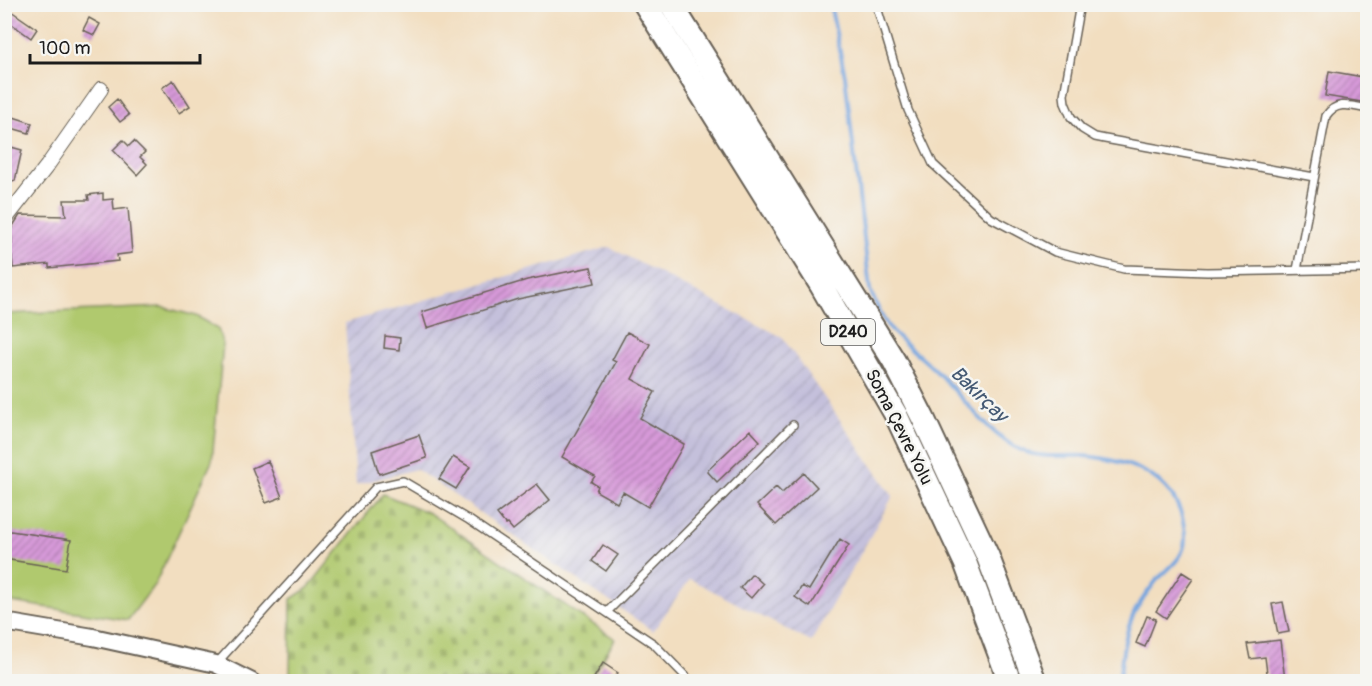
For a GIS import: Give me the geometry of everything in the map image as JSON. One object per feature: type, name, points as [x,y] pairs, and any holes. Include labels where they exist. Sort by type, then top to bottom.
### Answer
[{"type":"highway","name":"Soma Çevre Yolu","points":[[645,4],[821,285],[896,414],[965,562],[1006,675]]},
{"type":"highway","name":"Soma Çevre Yolu","points":[[671,4],[894,361],[988,557],[1034,679]]},
{"type":"street","points":[[4,221],[47,166],[101,89]]},
{"type":"street","points":[[4,622],[93,637],[216,664],[252,681]]},
{"type":"lane","points":[[876,4],[908,110],[933,164],[991,218],[1055,252],[1124,269],[1207,272],[1368,269]]},
{"type":"lane","points":[[1080,4],[1064,95],[1071,117],[1082,129],[1095,137],[1314,177]]},
{"type":"lane","points":[[1297,270],[1328,112],[1340,105],[1368,109]]},
{"type":"lane","points":[[607,612],[793,425]]},
{"type":"lane","points":[[216,664],[376,487],[403,481],[469,520],[654,644],[691,681]]},
{"type":"shaded area","points":[[609,247],[782,337],[893,496],[811,642],[690,579],[653,631],[416,469],[356,485],[345,323]]},
{"type":"green space","points":[[162,307],[196,316],[218,329],[223,344],[212,461],[155,584],[128,620],[5,601],[5,314]]},
{"type":"green space","points":[[383,494],[429,513],[615,639],[589,681],[296,681],[290,674],[291,599],[308,588]]},
{"type":"building","points":[[11,11],[37,29],[31,38],[5,19]]},
{"type":"building","points":[[89,18],[100,24],[94,35],[83,30]]},
{"type":"building","points":[[1329,71],[1368,78],[1368,103],[1325,96]]},
{"type":"building","points":[[173,80],[190,106],[179,113],[162,88]]},
{"type":"building","points":[[117,99],[129,115],[120,122],[108,107]]},
{"type":"building","points":[[4,114],[32,123],[29,133],[4,126]]},
{"type":"building","points":[[123,140],[129,146],[134,141],[145,152],[140,157],[147,164],[137,175],[113,150]]},
{"type":"building","points":[[4,145],[22,150],[15,181],[4,179]]},
{"type":"building","points":[[103,193],[103,200],[113,199],[114,210],[128,208],[132,253],[117,255],[118,261],[49,268],[49,264],[13,268],[12,256],[6,257],[5,245],[12,244],[11,229],[20,215],[66,216],[64,200],[89,200],[88,195]]},
{"type":"building","points":[[591,267],[595,283],[518,299],[427,328],[422,312],[527,280]]},
{"type":"building","points":[[627,332],[650,344],[632,379],[655,392],[640,418],[684,444],[648,507],[623,492],[617,503],[596,491],[598,486],[591,482],[595,476],[562,457],[616,362],[612,360]]},
{"type":"building","points":[[385,336],[400,338],[399,350],[384,348]]},
{"type":"building","points":[[750,430],[760,441],[717,482],[707,471]]},
{"type":"building","points":[[419,435],[427,458],[379,474],[372,451]]},
{"type":"building","points":[[453,457],[470,467],[456,489],[439,479]]},
{"type":"building","points":[[268,461],[282,497],[266,503],[252,468]]},
{"type":"building","points":[[804,473],[817,487],[776,525],[757,505],[776,487],[782,493]]},
{"type":"building","points":[[537,484],[550,500],[513,530],[497,514]]},
{"type":"building","points":[[4,530],[71,540],[66,569],[4,559]]},
{"type":"building","points":[[840,539],[849,545],[810,607],[795,597],[802,586],[809,590]]},
{"type":"building","points":[[603,545],[618,555],[606,571],[592,561]]},
{"type":"building","points":[[1182,572],[1193,579],[1166,618],[1156,611]]},
{"type":"building","points":[[752,574],[763,584],[751,598],[740,588]]},
{"type":"building","points":[[1283,602],[1289,632],[1278,634],[1272,604]]},
{"type":"building","points":[[1147,616],[1156,619],[1145,647],[1136,643]]},
{"type":"building","points":[[1280,640],[1285,680],[1268,681],[1265,657],[1250,659],[1247,644]]},
{"type":"building","points":[[603,663],[618,673],[612,681],[592,681]]},
{"type":"waterway","name":"Bakırçay","points":[[830,4],[845,76],[870,290],[887,326],[938,373],[988,426],[1010,444],[1036,455],[1083,456],[1120,462],[1152,476],[1165,487],[1175,501],[1182,518],[1185,538],[1182,552],[1156,581],[1135,611],[1126,637],[1119,682]]}]
